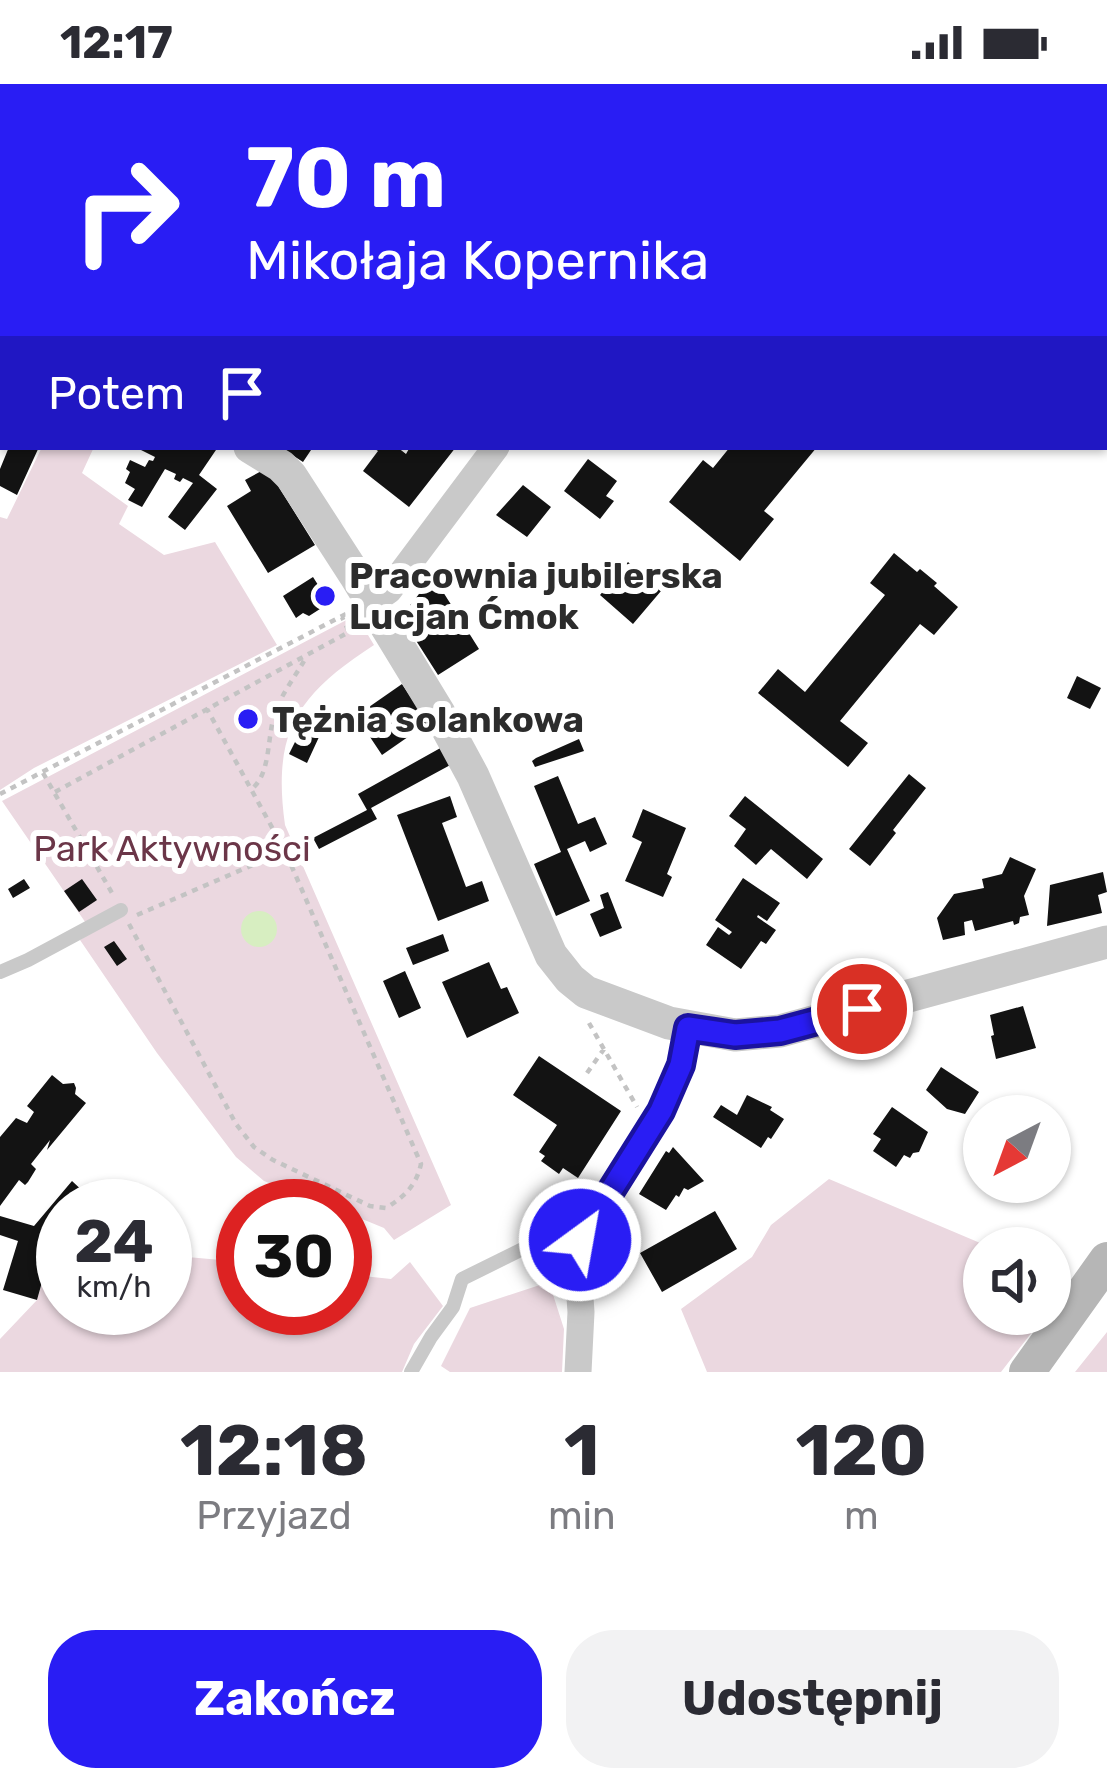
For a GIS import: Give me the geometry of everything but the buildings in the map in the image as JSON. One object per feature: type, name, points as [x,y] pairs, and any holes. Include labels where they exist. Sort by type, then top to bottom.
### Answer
[{"type":"main road","points":[[1027,1372],[1107,1260]]},
{"type":"street","points":[[255,450],[291,476],[357,609],[439,713],[473,776],[542,938],[561,969],[586,992],[688,1028],[735,1035],[780,1031],[1107,942]]},
{"type":"street","points":[[357,609],[388,590],[494,450]]},
{"type":"street","points":[[578,1372],[580,1240],[661,1111],[681,1065],[688,1028]]},
{"type":"lane","points":[[0,972],[121,910]]},
{"type":"lane","points":[[412,1372],[430,1336],[453,1307],[462,1280],[571,1225],[593,1219]]},
{"type":"path","points":[[55,792],[349,632],[357,609]]},
{"type":"path","points":[[0,794],[357,609]]},
{"type":"path","points":[[253,789],[263,778],[276,707],[307,656]]},
{"type":"path","points":[[207,709],[285,851],[421,1164],[417,1181],[404,1198],[386,1208],[272,1160],[254,1147],[236,1124],[126,919],[285,851]]},
{"type":"path","points":[[44,773],[121,910]]},
{"type":"path","points":[[584,1015],[649,1129]]},
{"type":"path","points":[[587,1073],[604,1049]]},
{"type":"green space","points":[[41,450],[93,450],[82,473],[128,506],[119,524],[164,555],[215,542],[277,645],[34,768],[0,790],[0,517],[7,519]]},
{"type":"green space","name":"Park Aktywności","points":[[356,615],[374,645],[326,681],[296,719],[283,765],[285,825],[451,1205],[394,1240],[372,1223],[372,1179],[262,1179],[236,1157],[80,940],[92,932],[2,801]]},
{"type":"green space","points":[[829,1179],[963,1236],[963,1335],[1030,1335],[1001,1372],[707,1372],[681,1309],[752,1257],[771,1225]]},
{"type":"green space","points":[[192,1257],[216,1260],[216,1335],[372,1335],[372,1277],[391,1279],[410,1262],[443,1306],[414,1344],[402,1372],[0,1372],[0,1339],[36,1301],[36,1335],[192,1335]]},
{"type":"green space","points":[[549,1282],[564,1329],[562,1372],[450,1372],[441,1366],[470,1308]]},
{"type":"green space","points":[[1107,1332],[1107,1372],[1075,1372]]},
{"type":"shaded area","points":[[259,911],[272,916],[277,929],[272,942],[259,947],[246,942],[241,929],[246,916]]},
{"type":"place","name":"Pracownia jubilerska Lucjan Ćmok","points":[[325,596]]},
{"type":"place","name":"Tężnia solankowa","points":[[248,719]]},
{"type":"route","points":[[580,1240],[661,1111],[681,1065],[688,1028],[735,1035],[780,1031],[862,1009]]}]
